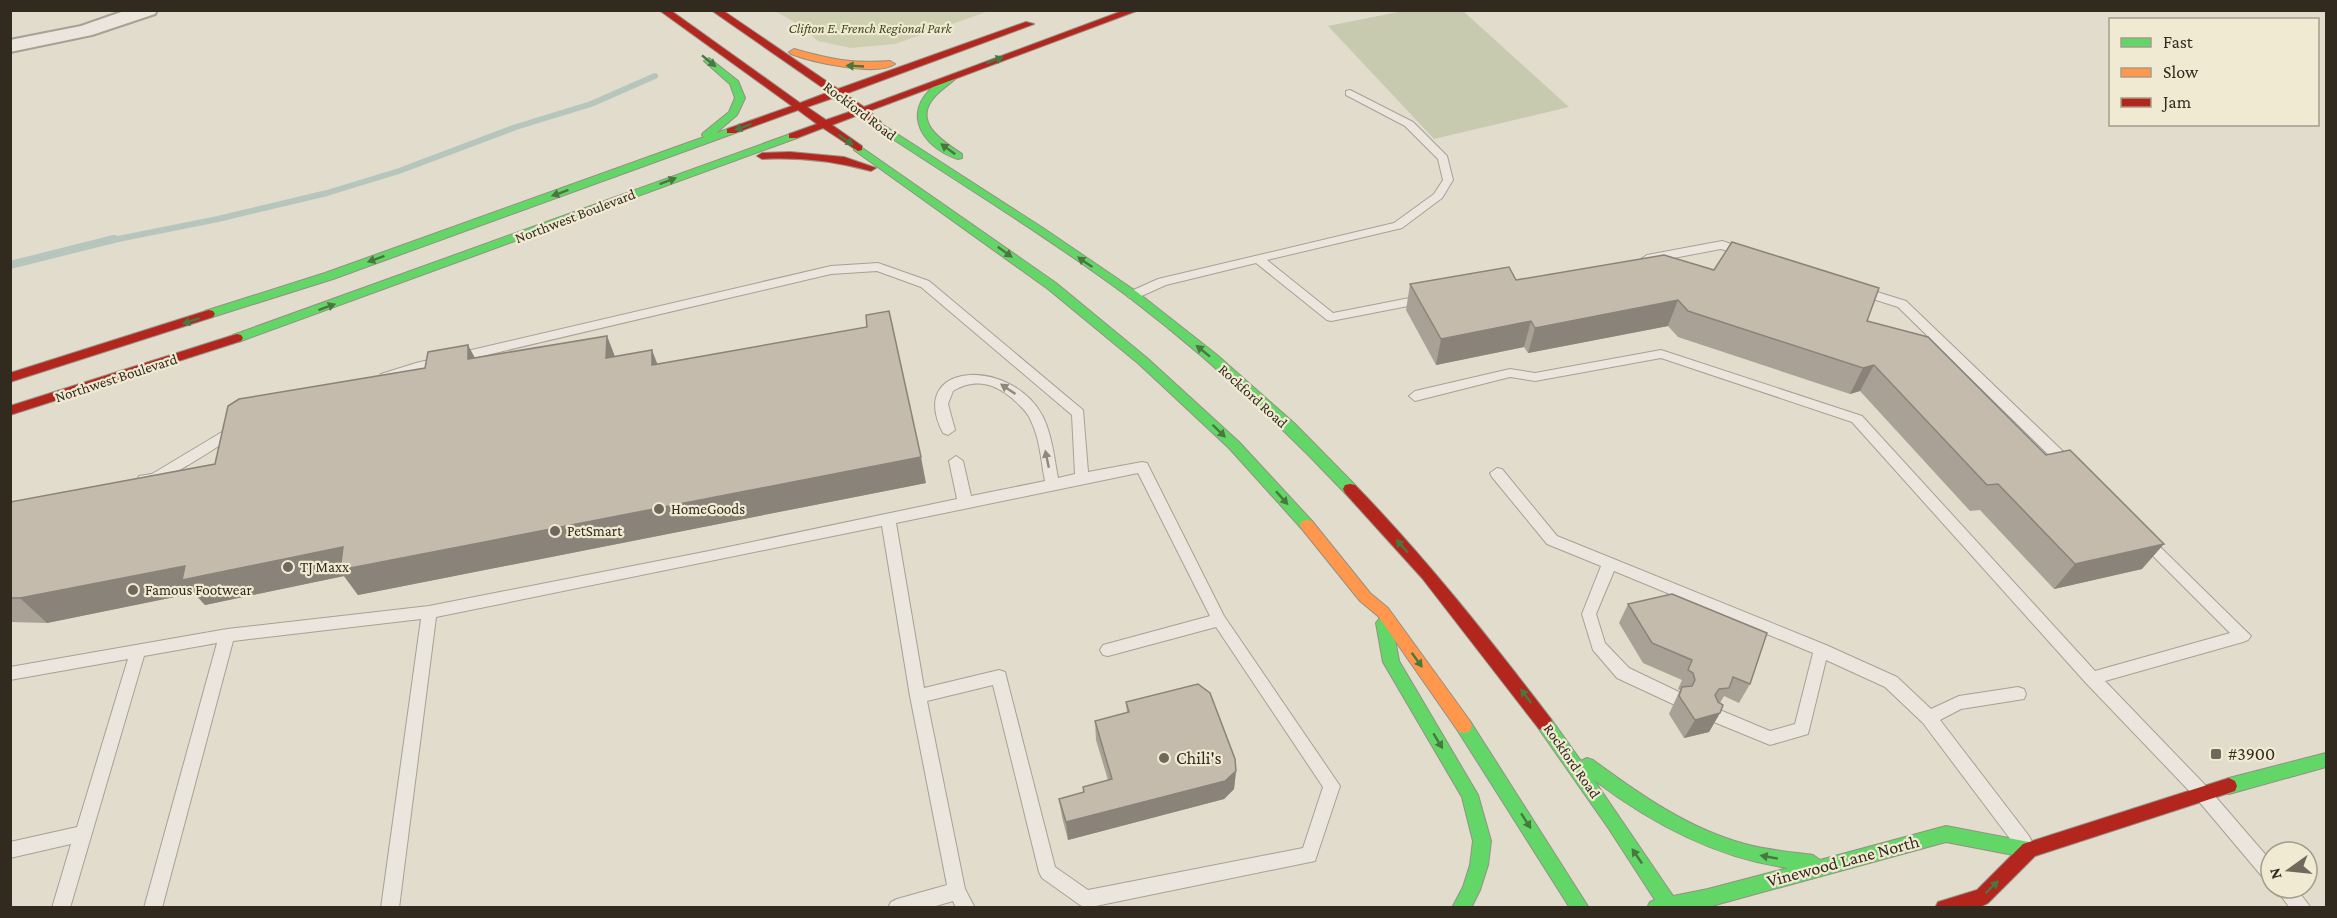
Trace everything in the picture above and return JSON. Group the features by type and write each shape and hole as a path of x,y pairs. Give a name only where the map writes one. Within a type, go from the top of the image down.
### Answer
{"main road":[{"name":"Rockford Road","path":"663,10 1052,286 1143,361 1234,446 1310,528 1365,597 1383,612 1455,713 1580,908"},
{"name":"Rockford Road","path":"715,10 862,110 879,126 1133,295 1248,390 1311,449 1375,516 1482,638 1565,747 1665,907"},
{"name":"Northwest Boulevard","path":"10,411 272,327 1135,10"},
{"path":"675,36 676,20"},
{"name":"Northwest Boulevard","path":"10,378 329,276 1040,20"},
{"path":"765,43 823,63 842,65 884,65 934,58"},
{"path":"690,146 729,119 739,104 740,94 736,83 698,52"},
{"path":"959,73 935,89 927,99 921,117 927,134 968,163"},
{"path":"693,171 760,156 800,153 840,158 861,164 909,185"},
{"path":"1028,206 1035,229"},
{"path":"1383,612 1391,662 1470,795 1482,841 1479,865 1471,890 1461,908"},
{"path":"1565,747 1647,808 1701,836 1757,855 1827,865"},
{"name":"Vinewood Lane North","path":"1944,908 1982,897 2029,850 2202,793 2326,760"},
{"name":"Vinewood Lane North","path":"1665,907 1708,898 1946,834 2029,850"}],"street":[{"path":"10,46 85,31 148,10"}],"lane":[{"path":"1133,295 1162,282 1398,226 1438,196 1448,180 1443,158 1409,124 1350,93"},
{"path":"1630,262 1722,245 1756,256"},
{"path":"1258,259 1330,317 1434,298"},
{"path":"372,381 416,367 831,270 879,267 925,284 1078,413 1082,477"},
{"path":"1845,286 1902,304 2075,472"},
{"path":"1415,396 1509,372 1535,377 1661,354 1857,419 2092,678 2202,793 2259,860"},
{"path":"948,430 942,404 946,388 960,380 976,378 1008,387 1037,417 1052,483"},
{"path":"133,483 155,478 252,420"},
{"path":"956,461 964,503"},
{"path":"10,674 227,635 429,612 613,577 1052,483 1142,467 1219,620 1332,786 1309,855 1086,899 1048,872 999,677 918,696"},
{"path":"1497,473 1552,540 1821,650 1891,682 1929,718 2029,850"},
{"path":"888,519 918,696 957,891 966,908"},
{"path":"2092,678 2243,636 2134,529"},
{"path":"1609,565 1589,614 1598,646 1623,673 1675,698"},
{"path":"390,908 429,612"},
{"path":"1108,650 1219,620"},
{"path":"153,908 227,635"},
{"path":"1715,715 1770,738 1802,729 1821,650"},
{"path":"60,908 138,651"},
{"path":"1929,718 1959,703 2018,694"},
{"path":"10,850 83,834"},
{"path":"897,908 957,891"}],"green space":[{"name":"Clifton E. French Regional Park","path":"775,11 989,11 895,44 851,48 818,41 796,23"},
{"path":"1403,11 1463,11 1569,107 1434,139 1328,26"}],"building":[{"path":"1732,242 1879,288 1867,321 1928,337 2046,455 2070,450 2164,544 2075,564 1998,484 1987,485 1874,365 1863,368 1688,311 1678,300 1535,328 1531,321 1441,339 1410,284 1509,267 1516,280 1664,255 1714,270"},
{"path":"889,311 921,457 340,570 343,547 182,580 185,566 10,598 10,502 215,464 228,406 239,399 425,368 428,352 468,345 468,359 607,336 606,358 652,350 652,365 867,327 866,315"},
{"path":"1672,594 1767,633 1750,684 1733,677 1729,688 1719,689 1715,695 1718,702 1723,705 1720,713 1695,720 1679,696 1682,687 1692,686 1695,680 1693,673 1688,670 1692,660 1652,643 1628,604"},
{"name":"Chili's","path":"1198,684 1210,693 1235,759 1236,771 1225,781 1066,822 1059,799 1084,792 1083,787 1112,779 1095,721 1129,712 1126,702"}],"waterway":[{"path":"108,241 218,219 327,193 399,171 516,127 591,104 655,76"},
{"path":"10,265 114,239"}],"traffic: fast":[{"path":"707,135 733,113 740,98 735,83 709,61"},
{"path":"951,78 926,100 921,110 921,119 925,129 933,138 958,156"},
{"path":"877,124 1039,230 1133,295 1213,358 1289,426 1350,489"},
{"path":"209,314 329,276 731,131"},
{"path":"237,338 793,136"},
{"path":"858,148 1052,286 1143,361 1234,445 1307,525"},
{"path":"1384,623 1391,662 1470,795 1482,841 1479,865 1471,890 1461,908"},
{"path":"1545,724 1615,823 1670,908"},
{"path":"1464,726 1580,908"},
{"path":"2229,786 2326,760"},
{"path":"1587,765 1642,804 1681,827 1744,852 1813,863"},
{"path":"1656,908 1708,898 1946,834 2029,850"}],"traffic: slow":[{"path":"794,52 817,60 841,64 890,64"},
{"path":"1307,525 1365,597 1383,612 1464,726"}],"traffic: jam":[{"path":"663,10 858,148"},
{"path":"715,10 862,110 877,124"},
{"path":"793,136 1135,10"},
{"path":"731,131 1029,24"},
{"path":"762,156 817,156 844,160 871,168"},
{"path":"10,378 209,314"},
{"path":"10,411 237,338"},
{"path":"1350,489 1377,516 1427,574 1545,724"},
{"path":"1944,908 1982,897 2029,850 2229,786"}],"place":[{"name":"HomeGoods","path":"659,509"},
{"name":"PetSmart","path":"555,531"},
{"name":"TJ Maxx","path":"288,567"},
{"name":"Famous Footwear","path":"133,590"},
{"name":"#3900","path":"2216,754"},
{"name":"Chili's","path":"1164,758"}]}
